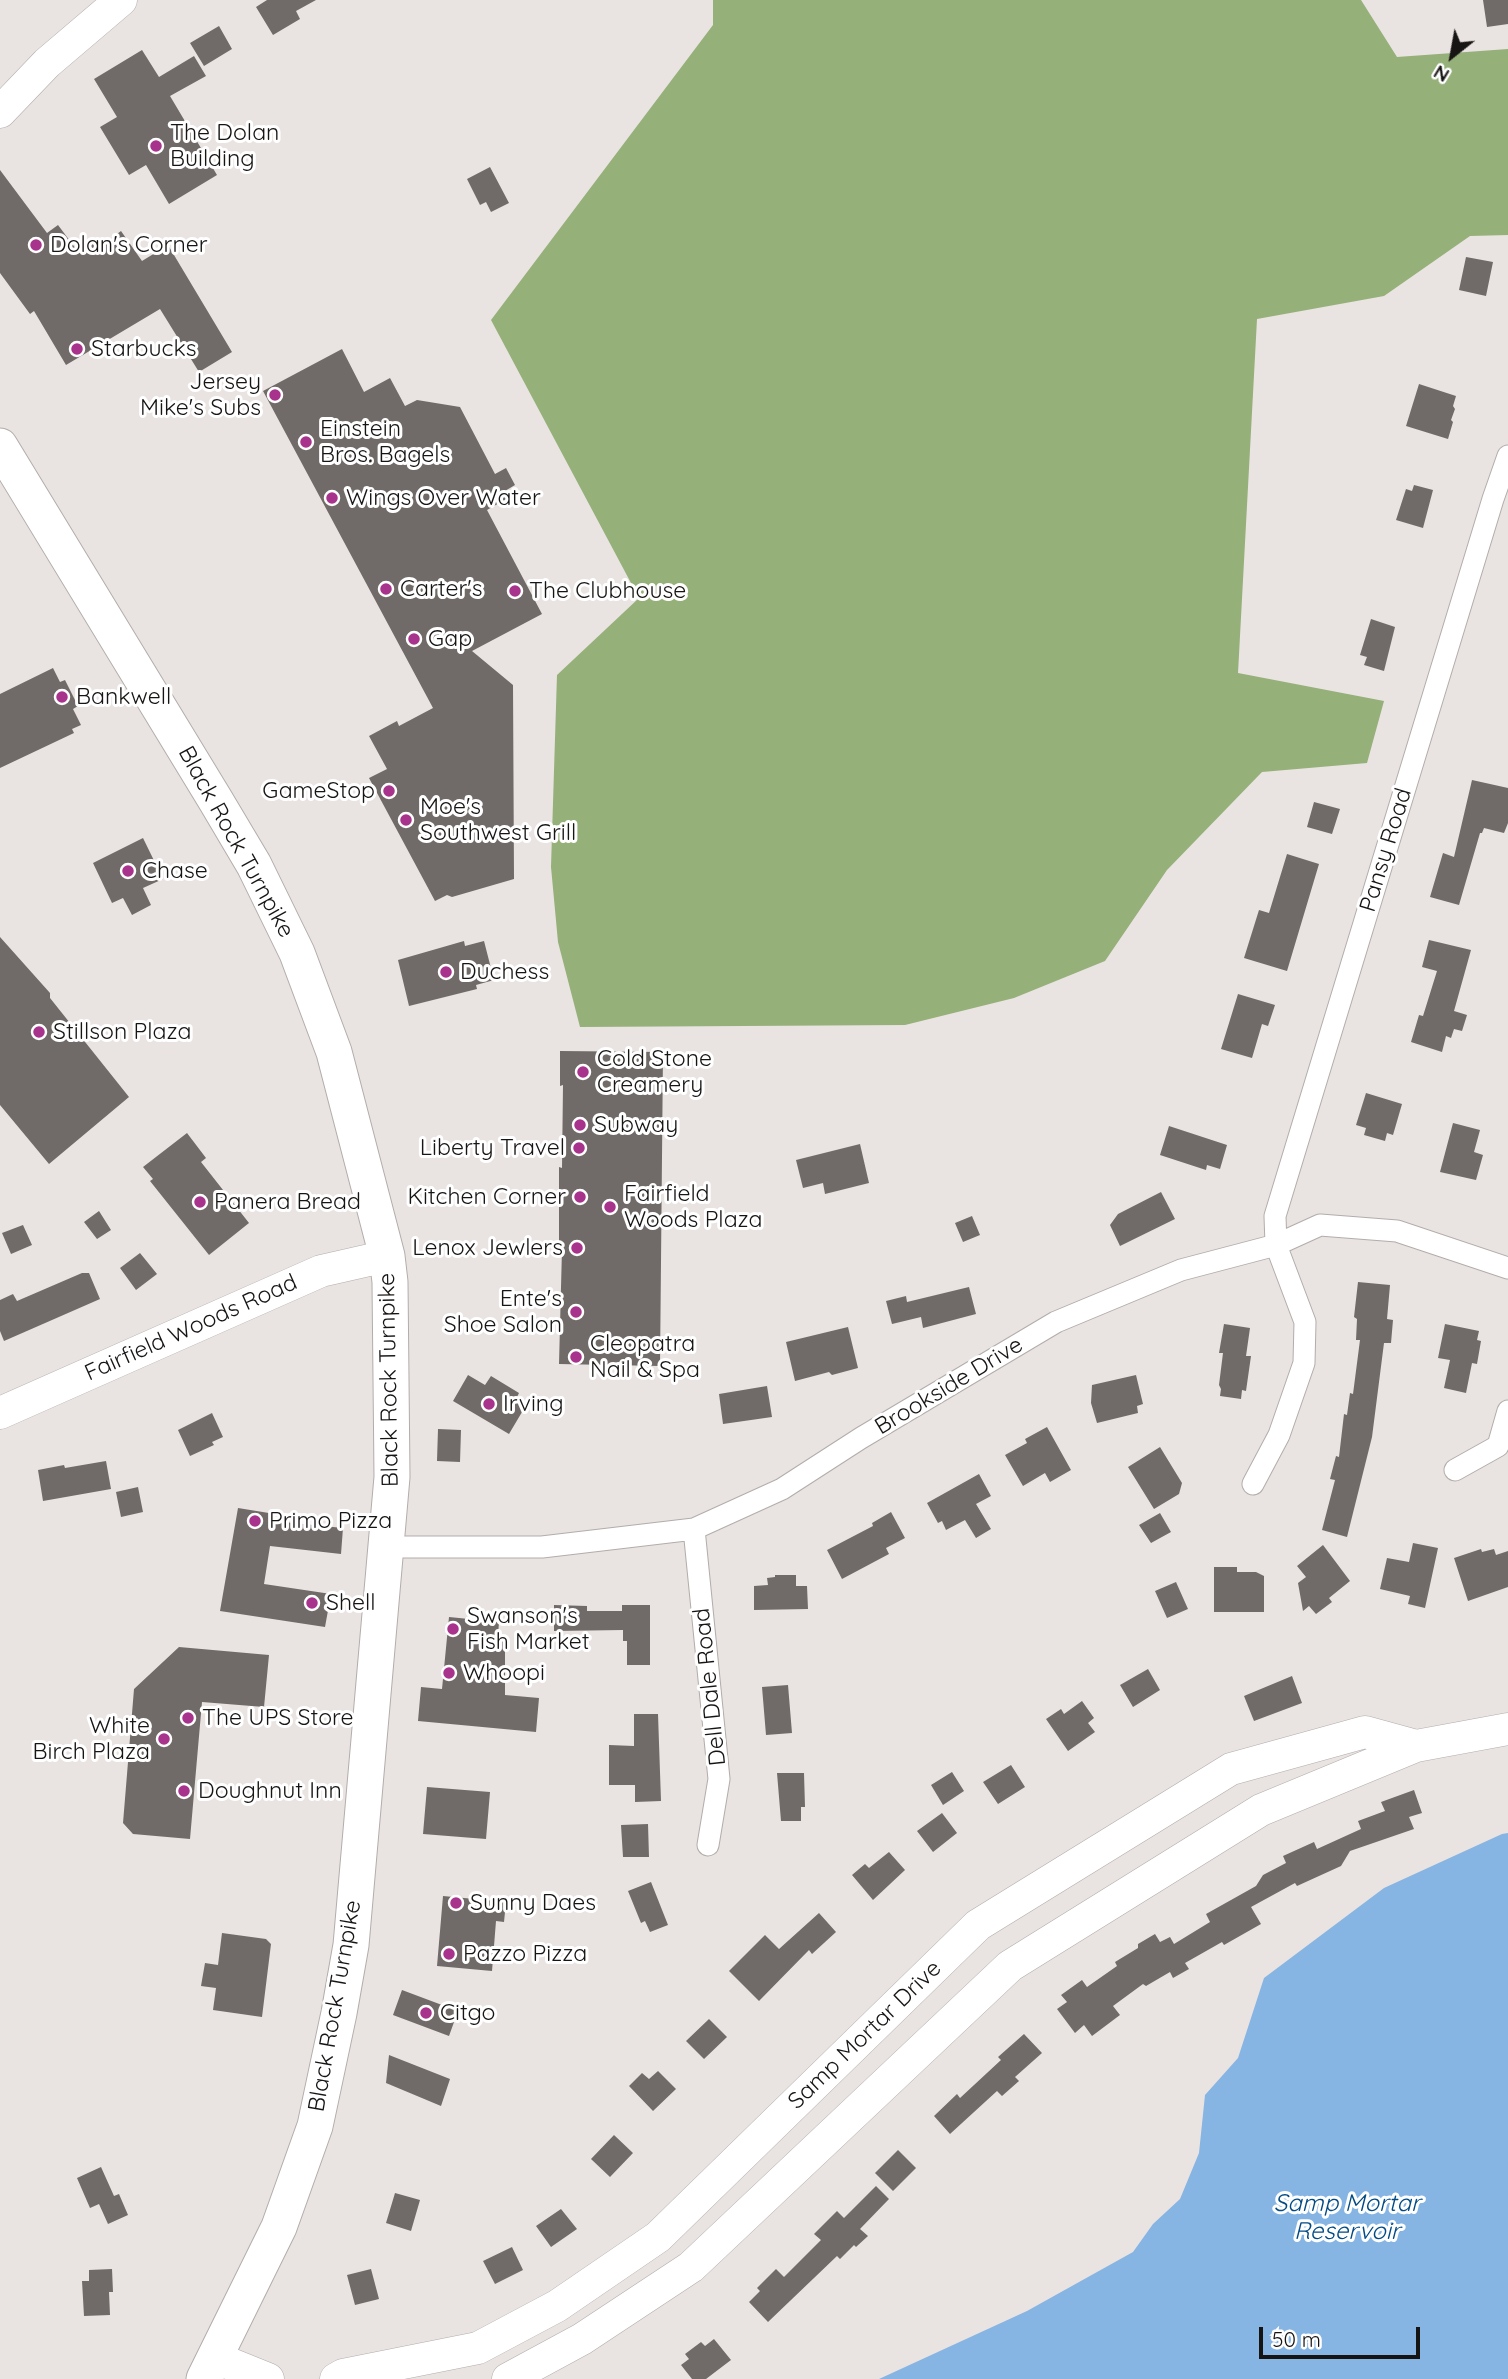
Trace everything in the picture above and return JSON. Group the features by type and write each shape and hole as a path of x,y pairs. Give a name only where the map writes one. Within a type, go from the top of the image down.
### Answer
{"main road":[{"path":"0,112 47,63 121,0"},
{"name":"Black Rock Turnpike","path":"0,446 223,812 254,865 297,953 334,1052 387,1256 390,1282 392,1477 351,1945 315,2126 279,2227 210,2368"},
{"name":"Fairfield Woods Road","path":"0,1413 321,1271 387,1256"},
{"name":"Samp Mortar Drive","path":"508,2379 582,2340 691,2267 1010,1966 1261,1810 1416,1746 1508,1729"},
{"name":"Samp Mortar Drive","path":"336,2379 343,2375 478,2348 557,2306 658,2237 978,1925 1231,1769 1365,1732 1416,1746"},
{"path":"210,2368 268,2379"}],"street":[{"name":"Pansy Road","path":"1276,1245 1275,1216 1508,456"},
{"name":"Brookside Drive","path":"387,1547 542,1547 694,1529 782,1489 861,1438 1056,1322 1181,1270 1276,1245 1320,1225 1397,1231 1508,1268"},
{"path":"1253,1484 1279,1435 1304,1363 1305,1322 1276,1245"},
{"path":"1455,1471 1499,1446 1508,1411"},
{"name":"Dell Dale Road","path":"694,1529 719,1779 708,1845"}],"green space":[{"path":"713,0 1361,0 1397,57 1508,49 1508,235 1470,236 1384,296 1257,319 1238,673 1384,701 1367,763 1262,772 1167,870 1105,961 1014,998 905,1025 580,1027 558,942 551,867 557,675 639,598 491,320 713,25"}],"water":[{"name":"Samp Mortar Reservoir","path":"1508,1833 1508,2379 879,2379 1027,2311 1133,2252 1153,2224 1180,2199 1199,2153 1205,2095 1238,2058 1264,1978 1384,1888"}],"building":[{"path":"267,0 316,0 296,11 300,19 273,35 256,7"},
{"path":"1483,0 1508,0 1508,24 1487,27"},
{"path":"219,26 232,49 204,66 190,43"},
{"name":"The Dolan Building","path":"142,50 159,77 194,56 206,76 170,96 217,175 169,204 146,165 129,175 100,127 117,117 94,79"},
{"path":"490,167 509,203 491,212 486,202 480,205 467,179"},
{"path":"0,170 47,233 58,225 79,253 94,242 98,248 121,231 142,261 168,245 232,352 199,372 160,309 66,365 34,311 30,314 0,273"},
{"path":"1466,257 1493,262 1486,296 1459,290"},
{"path":"342,349 364,392 390,378 405,406 417,400 460,407 495,474 506,468 515,485 505,491 508,498 487,510 542,614 472,651 513,685 514,879 452,897 447,895 435,901 369,778 387,769 369,736 397,721 399,726 433,708 263,391"},
{"path":"1419,384 1456,396 1448,439 1406,426"},
{"path":"1414,485 1433,490 1423,528 1396,520 1406,489 1412,491"},
{"path":"1371,619 1395,627 1384,671 1364,665 1367,657 1360,655"},
{"path":"53,668 60,682 65,680 78,706 73,709 81,725 72,729 74,733 0,768 0,694"},
{"path":"1472,780 1508,788 1508,823 1504,833 1484,828 1480,833 1459,905 1430,897 1443,853 1454,857"},
{"path":"1314,802 1340,809 1332,834 1307,827"},
{"name":"Chase","path":"143,838 163,879 143,888 151,905 132,915 123,898 112,903 93,863"},
{"path":"1287,854 1319,864 1287,971 1244,958 1259,910 1269,913"},
{"name":"Stillson Plaza","path":"0,937 50,993 50,998 129,1097 49,1164 0,1105"},
{"path":"1429,940 1471,950 1454,1011 1467,1015 1462,1031 1454,1029 1451,1038 1446,1036 1442,1052 1411,1042 1419,1015 1423,1016 1437,971 1422,967"},
{"name":"Duchess","path":"464,941 465,946 484,941 494,980 476,985 477,989 409,1006 398,960"},
{"path":"1238,994 1275,1005 1268,1026 1262,1024 1252,1058 1221,1049"},
{"name":"Fairfield Woods Plaza","path":"560,1051 663,1052 660,1366 559,1364 562,1249 559,1245 559,1167 562,1168 563,1085 560,1086"},
{"path":"1366,1093 1402,1104 1393,1135 1387,1133 1385,1141 1364,1135 1366,1128 1356,1125"},
{"path":"1453,1123 1480,1130 1474,1152 1483,1155 1476,1180 1440,1172"},
{"path":"1169,1126 1227,1145 1220,1169 1207,1165 1206,1170 1160,1155"},
{"name":"Panera Bread","path":"187,1133 206,1158 201,1162 249,1223 209,1255 150,1181 153,1179 143,1167"},
{"path":"860,1144 869,1183 825,1194 823,1183 803,1188 796,1160"},
{"path":"1161,1192 1175,1219 1120,1246 1110,1225 1118,1214"},
{"path":"99,1211 111,1230 97,1239 84,1222"},
{"path":"972,1216 980,1235 963,1242 955,1223"},
{"path":"23,1225 32,1245 11,1254 2,1233"},
{"path":"140,1253 157,1274 136,1290 120,1268"},
{"path":"82,1273 89,1273 100,1299 4,1341 0,1331 0,1300 13,1294 17,1301"},
{"path":"1358,1282 1390,1285 1387,1319 1393,1320 1391,1343 1384,1343 1372,1437 1347,1537 1322,1530 1335,1480 1330,1479 1336,1456 1339,1457 1344,1414 1347,1415 1350,1393 1353,1394 1360,1340 1356,1340 1357,1319 1354,1317"},
{"path":"969,1287 976,1314 923,1328 921,1317 892,1324 886,1301 906,1296 907,1302"},
{"path":"1224,1324 1250,1328 1246,1356 1251,1356 1246,1391 1242,1390 1241,1399 1220,1396 1223,1353 1219,1353"},
{"path":"1445,1324 1479,1331 1477,1340 1481,1341 1477,1364 1472,1363 1466,1393 1444,1388 1450,1360 1438,1358"},
{"path":"848,1327 858,1368 795,1381 786,1342"},
{"name":"Irving","path":"468,1375 485,1385 491,1376 519,1393 515,1401 525,1407 509,1434 453,1401"},
{"path":"1136,1375 1143,1404 1137,1406 1138,1413 1097,1423 1091,1403 1092,1385"},
{"path":"767,1386 772,1417 723,1424 719,1394"},
{"path":"212,1413 223,1437 212,1442 214,1445 190,1456 178,1430"},
{"path":"1047,1427 1071,1470 1050,1482 1045,1473 1023,1486 1005,1455 1027,1443 1025,1439"},
{"name":"Irving","path":"438,1429 461,1430 460,1462 437,1461"},
{"path":"1160,1447 1182,1483 1179,1494 1154,1509 1128,1467"},
{"path":"106,1461 111,1489 43,1501 38,1470"},
{"path":"979,1474 991,1496 976,1504 991,1529 976,1538 965,1520 946,1530 942,1521 938,1523 927,1503"},
{"path":"138,1487 143,1512 121,1517 116,1492"},
{"path":"238,1508 275,1514 274,1521 343,1528 341,1554 270,1546 264,1584 331,1594 325,1627 220,1611"},
{"path":"891,1512 905,1538 886,1548 889,1554 842,1579 827,1550 873,1526 872,1523"},
{"path":"1160,1513 1171,1532 1151,1543 1139,1525"},
{"path":"1413,1543 1438,1548 1425,1608 1408,1604 1410,1596 1380,1589 1387,1558 1409,1562"},
{"path":"1323,1545 1350,1581 1329,1598 1332,1602 1316,1614 1309,1606 1303,1611 1298,1583 1306,1577 1297,1566"},
{"path":"1481,1549 1482,1552 1494,1549 1496,1555 1508,1551 1508,1587 1468,1601 1454,1558"},
{"path":"1214,1567 1237,1567 1237,1572 1256,1572 1264,1576 1264,1612 1214,1612"},
{"path":"775,1575 796,1575 796,1586 807,1586 808,1609 754,1610 754,1586 768,1585 767,1578"},
{"path":"1176,1582 1188,1609 1167,1618 1155,1591"},
{"path":"554,1605 587,1606 587,1611 622,1611 622,1605 650,1605 650,1665 627,1665 627,1641 623,1641 623,1630 554,1631"},
{"path":"449,1617 499,1622 498,1635 505,1636 505,1695 539,1698 536,1732 418,1721 421,1687 442,1689"},
{"name":"White Birch Plaza","path":"179,1647 269,1655 264,1707 202,1702 190,1839 133,1834 123,1823 134,1689"},
{"path":"1148,1669 1160,1690 1133,1707 1120,1685"},
{"path":"1292,1676 1302,1703 1254,1721 1244,1696"},
{"path":"788,1685 792,1733 766,1735 762,1687"},
{"path":"1082,1701 1094,1718 1088,1723 1095,1732 1068,1751 1046,1719 1061,1709 1064,1714"},
{"path":"634,1714 658,1714 661,1801 635,1802 635,1785 609,1785 609,1745 634,1746"},
{"path":"1011,1765 1025,1787 998,1804 983,1782"},
{"path":"952,1772 964,1791 943,1805 931,1785"},
{"path":"777,1773 804,1773 805,1807 801,1807 801,1821 781,1821"},
{"path":"427,1787 490,1792 486,1839 423,1834"},
{"path":"1414,1790 1422,1813 1409,1817 1414,1829 1350,1851 1341,1866 1297,1886 1295,1883 1251,1907 1261,1924 1185,1963 1189,1969 1173,1978 1170,1972 1146,1986 1143,1984 1113,2006 1120,2015 1092,2036 1084,2025 1075,2033 1057,2009 1067,2002 1061,1995 1082,1980 1087,1987 1117,1966 1115,1962 1138,1948 1138,1944 1155,1934 1160,1942 1170,1937 1174,1944 1210,1922 1206,1914 1256,1886 1263,1875 1286,1863 1283,1856 1314,1842 1317,1849 1361,1829 1358,1821 1385,1811 1381,1802"},
{"path":"942,1813 957,1833 933,1852 917,1831"},
{"path":"648,1824 649,1857 623,1857 621,1825"},
{"path":"889,1852 905,1870 873,1900 852,1875 865,1864 869,1868"},
{"path":"651,1882 668,1925 650,1932 645,1921 641,1923 628,1891"},
{"path":"443,1896 506,1902 504,1922 496,1921 492,1971 437,1966"},
{"path":"819,1913 836,1932 812,1954 809,1950 759,2001 729,1971 765,1935 779,1949"},
{"path":"222,1933 266,1939 271,1944 262,2017 213,2010 216,1988 201,1986 205,1963 218,1965"},
{"name":"Citgo","path":"402,1990 458,2011 449,2036 393,2015"},
{"path":"709,2019 727,2037 704,2059 686,2041"},
{"path":"1024,2034 1042,2053 1015,2077 1019,2081 1002,2096 997,2091 950,2134 934,2116 957,2094 960,2098 1001,2060 998,2057"},
{"name":"Citgo","path":"389,2055 450,2079 441,2106 386,2083"},
{"path":"658,2071 676,2089 653,2111 629,2086 642,2073 649,2079"},
{"path":"614,2135 633,2153 610,2177 591,2159"},
{"path":"898,2150 916,2168 893,2191 875,2173"},
{"path":"101,2167 114,2196 119,2194 128,2215 108,2224 99,2204 90,2208 77,2178"},
{"path":"876,2186 889,2199 860,2229 868,2236 840,2259 837,2256 768,2322 749,2302 760,2291 757,2288 776,2269 784,2277 821,2240 814,2234 837,2211 844,2218"},
{"path":"395,2193 420,2200 411,2231 386,2223"},
{"path":"561,2209 577,2229 551,2247 536,2226"},
{"path":"512,2247 523,2270 495,2284 483,2261"},
{"path":"112,2269 110,2315 84,2316 82,2281 89,2281 89,2270"},
{"path":"371,2269 379,2299 355,2305 347,2275"},
{"path":"714,2339 731,2360 706,2379 692,2379 681,2365 689,2359 685,2354 701,2342 705,2346"}],"place":[{"name":"The Dolan Building","path":"156,146"},
{"name":"Dolan's Corner","path":"36,245"},
{"name":"Starbucks","path":"77,349"},
{"name":"Jersey Mike's Subs","path":"275,395"},
{"name":"Einstein Bros. Bagels","path":"306,442"},
{"name":"Wings Over Water","path":"332,498"},
{"name":"Carter's","path":"386,589"},
{"name":"The Clubhouse","path":"515,591"},
{"name":"Gap","path":"414,639"},
{"name":"Bankwell","path":"62,697"},
{"name":"GameStop","path":"389,791"},
{"name":"Moe's Southwest Grill","path":"406,820"},
{"name":"Chase","path":"128,871"},
{"name":"Duchess","path":"446,972"},
{"name":"Stillson Plaza","path":"39,1032"},
{"name":"Cold Stone Creamery","path":"583,1072"},
{"name":"Subway","path":"580,1125"},
{"name":"Liberty Travel","path":"579,1148"},
{"name":"Kitchen Corner","path":"580,1197"},
{"name":"Panera Bread","path":"200,1202"},
{"name":"Fairfield Woods Plaza","path":"610,1207"},
{"name":"Lenox Jewlers","path":"577,1248"},
{"name":"Ente's Shoe Salon","path":"576,1312"},
{"name":"Cleopatra Nail & Spa","path":"576,1357"},
{"name":"Irving","path":"489,1404"},
{"name":"Primo Pizza","path":"255,1521"},
{"name":"Shell","path":"312,1603"},
{"name":"Swanson's Fish Market","path":"453,1629"},
{"name":"Whoopi","path":"449,1673"},
{"name":"The UPS Store","path":"188,1718"},
{"name":"White Birch Plaza","path":"164,1739"},
{"name":"Doughnut Inn","path":"184,1791"},
{"name":"Sunny Daes","path":"456,1903"},
{"name":"Pazzo Pizza","path":"449,1954"},
{"name":"Citgo","path":"426,2013"}]}
